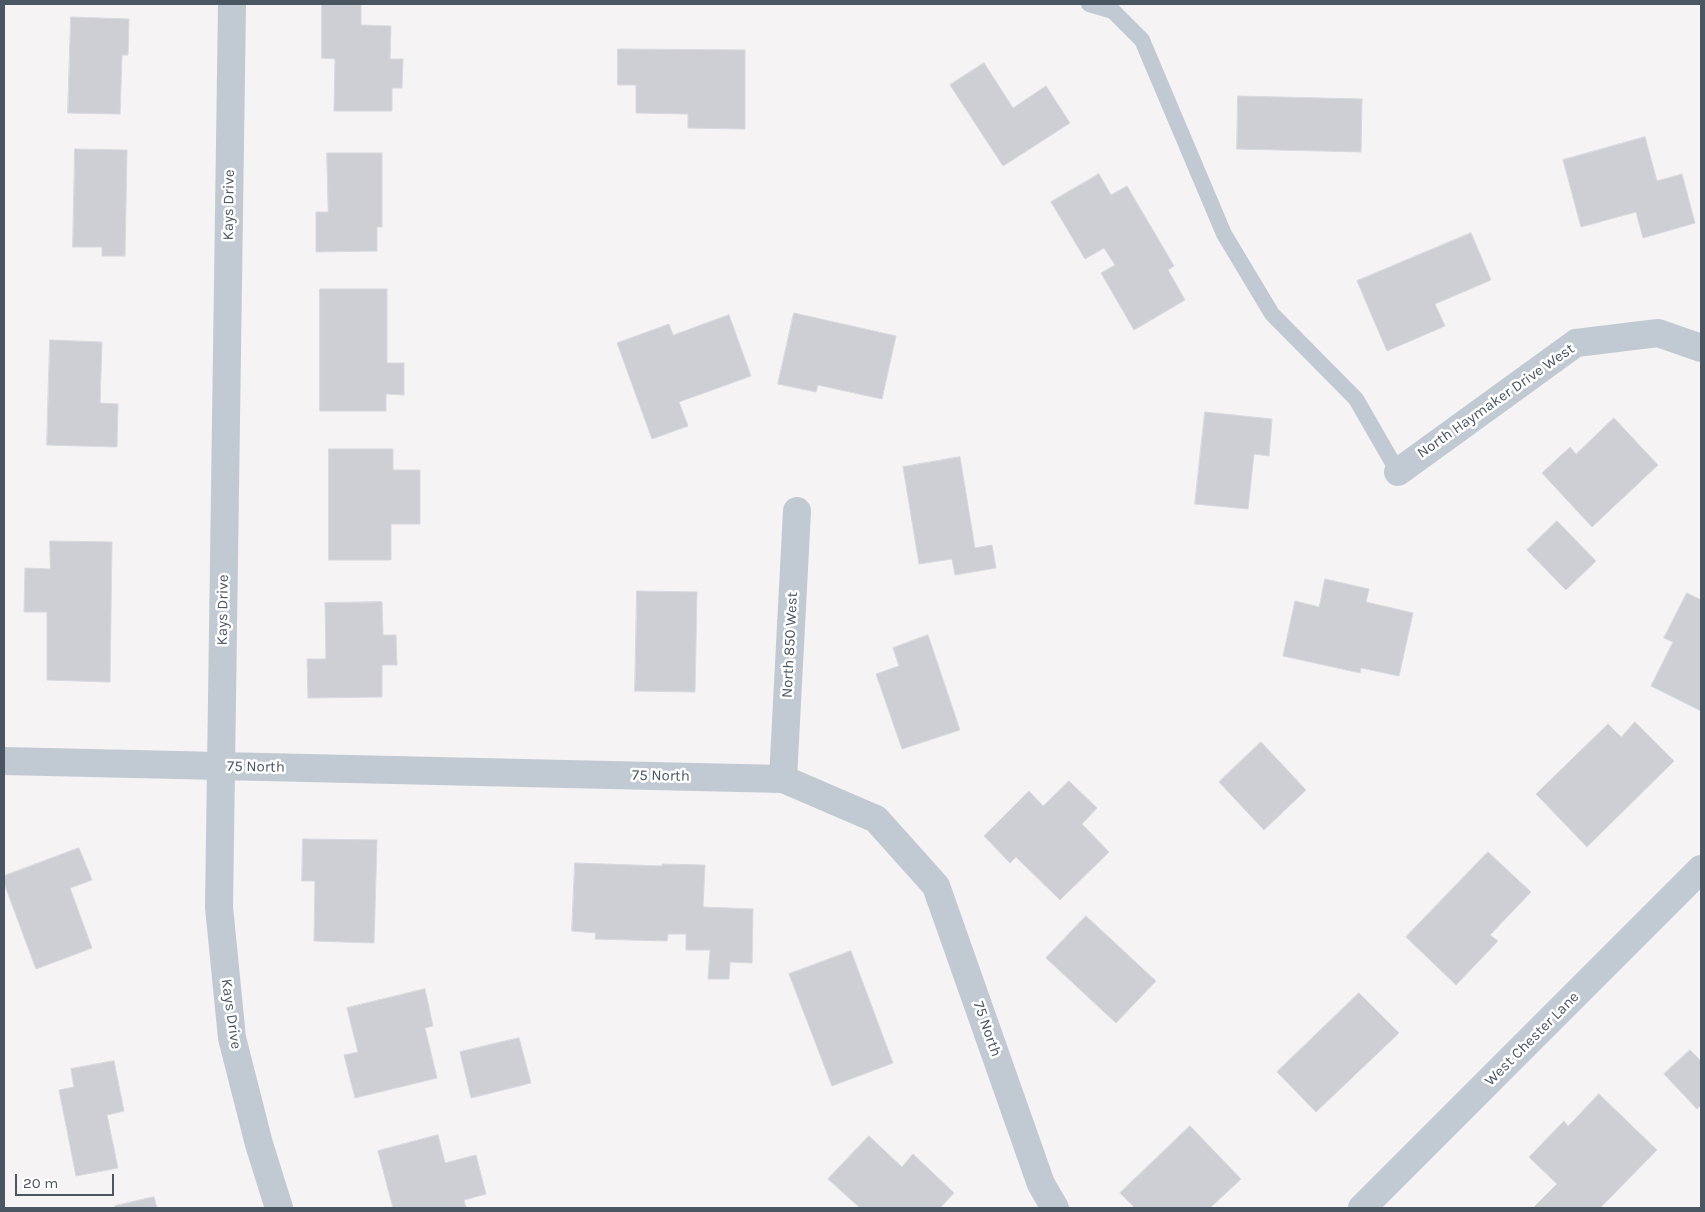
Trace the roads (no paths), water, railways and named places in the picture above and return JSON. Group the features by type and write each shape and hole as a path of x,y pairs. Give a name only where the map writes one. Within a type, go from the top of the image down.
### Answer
{"street":[{"name":"Kays Drive","path":"232,4 219,907 232,1038 259,1144 279,1208"},
{"name":"North Haymaker Drive West","path":"1398,472 1576,343 1658,333 1701,348"},
{"name":"North 850 West","path":"783,780 796,512"},
{"name":"75 North","path":"4,760 783,780 876,819 936,886 1041,1184 1055,1208"},
{"name":"West Chester Lane","path":"1362,1208 1701,869"}],"lane":[{"path":"1089,4 1113,10 1142,40 1224,234 1272,314 1356,399 1398,472"}]}
